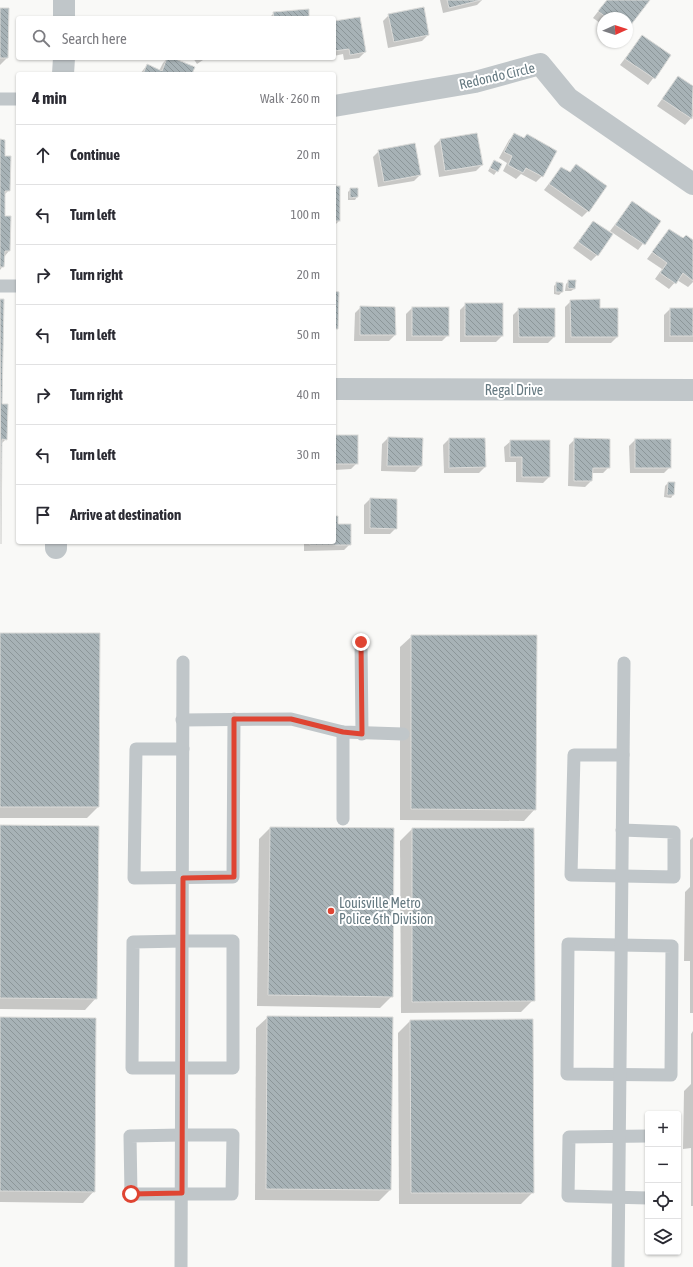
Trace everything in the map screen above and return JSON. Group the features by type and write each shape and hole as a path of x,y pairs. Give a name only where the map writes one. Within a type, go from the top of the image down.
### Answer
{"street":[{"path":"64,0 64,16"},
{"path":"63,72 64,60"},
{"name":"Redondo Circle","path":"336,106 475,82 540,64 568,98 693,184"},
{"name":"Regal Drive","path":"336,389 693,390"}],"lane":[{"path":"0,99 16,99"},
{"path":"0,286 16,286"},
{"path":"361,642 362,734"},
{"path":"181,1267 183,662"},
{"path":"618,1267 624,663"},
{"path":"182,749 136,749 134,878 234,877 234,719"},
{"path":"182,720 291,719 343,732 362,734 403,734"},
{"path":"343,732 343,819"},
{"path":"622,830 674,832 674,877 571,875 574,755 623,755"},
{"path":"183,941 233,941 233,1068 132,1068 133,942 183,941"},
{"path":"568,944 672,946 671,1076 620,1075 567,1074 568,944"},
{"path":"182,1135 233,1135 232,1194 131,1194 130,1136 182,1135"},
{"path":"645,1136 569,1137 568,1196 645,1198"}],"building":[{"path":"447,0 481,0 449,8"},
{"path":"607,0 650,0 633,22 633,12 598,11"},
{"path":"424,7 429,35 394,42 388,14"},
{"path":"0,8 9,8 8,58 0,58"},
{"path":"309,9 309,16 274,16 273,12"},
{"path":"360,17 366,52 350,55 349,49 336,51 336,21"},
{"path":"642,35 671,55 655,79 625,59"},
{"path":"166,60 178,60 195,67 193,72 144,72 147,64 162,71"},
{"path":"678,76 693,86 692,119 662,99"},
{"path":"477,133 483,165 445,171 440,139"},
{"path":"514,133 524,138 527,134 557,151 543,177 526,168 523,173 508,165 512,156 504,152"},
{"path":"0,139 5,140 5,156 11,156 10,191 5,191 5,216 11,216 10,251 5,251 4,267 0,267"},
{"path":"415,143 421,175 384,182 378,150"},
{"path":"494,160 502,164 498,172 490,168"},
{"path":"576,164 607,186 589,212 549,184 561,167 570,172"},
{"path":"336,186 340,186 340,221 336,221"},
{"path":"350,188 358,188 358,197 350,198"},
{"path":"632,201 661,221 645,245 615,225"},
{"path":"593,221 613,234 598,256 578,242"},
{"path":"669,229 683,238 686,235 693,240 693,281 683,273 676,284 660,273 667,263 652,252"},
{"path":"568,280 576,280 575,289 568,288"},
{"path":"556,282 563,283 563,292 556,292"},
{"path":"336,291 339,292 338,329 336,329"},
{"path":"0,299 4,299 2,404 8,404 7,440 2,439 1,544"},
{"path":"600,299 600,308 618,308 618,337 571,337 570,300"},
{"path":"465,303 503,303 503,336 465,336"},
{"path":"360,306 395,307 396,335 360,335"},
{"path":"412,307 449,307 449,336 412,336"},
{"path":"518,308 555,308 555,337 519,337"},
{"path":"670,308 693,308 693,336 670,336"},
{"path":"336,435 358,435 358,464 336,464"},
{"path":"388,437 423,438 422,466 387,466"},
{"path":"449,438 485,438 486,467 449,468"},
{"path":"574,438 610,439 610,468 593,468 592,481 574,481"},
{"path":"635,439 671,439 671,468 635,468"},
{"path":"510,440 550,440 550,477 522,477 522,457 510,457"},
{"path":"668,482 675,482 674,495 667,495"},
{"path":"370,498 397,499 397,529 370,528"},
{"path":"336,516 338,516 338,524 351,524 351,545 310,545 336,544"},
{"path":"0,633 100,633 99,807 0,807"},
{"path":"411,635 537,635 536,810 411,809"},
{"path":"0,825 99,826 97,999 0,998"},
{"name":"Louisville Metro Police 6th Division","path":"270,827 394,828 393,997 268,995"},
{"path":"412,828 534,828 535,1001 412,1002"},
{"path":"267,1016 393,1017 391,1190 266,1189"},
{"path":"0,1017 96,1018 95,1192 0,1191"},
{"path":"533,1019 534,1193 411,1193 410,1020"}],"place":[{"name":"Louisville Metro Police 6th Division","path":"331,911"}],"route":[{"path":"131,1194 182,1193 183,878 234,877 234,719 291,719 343,732 362,734 361,642"}]}
